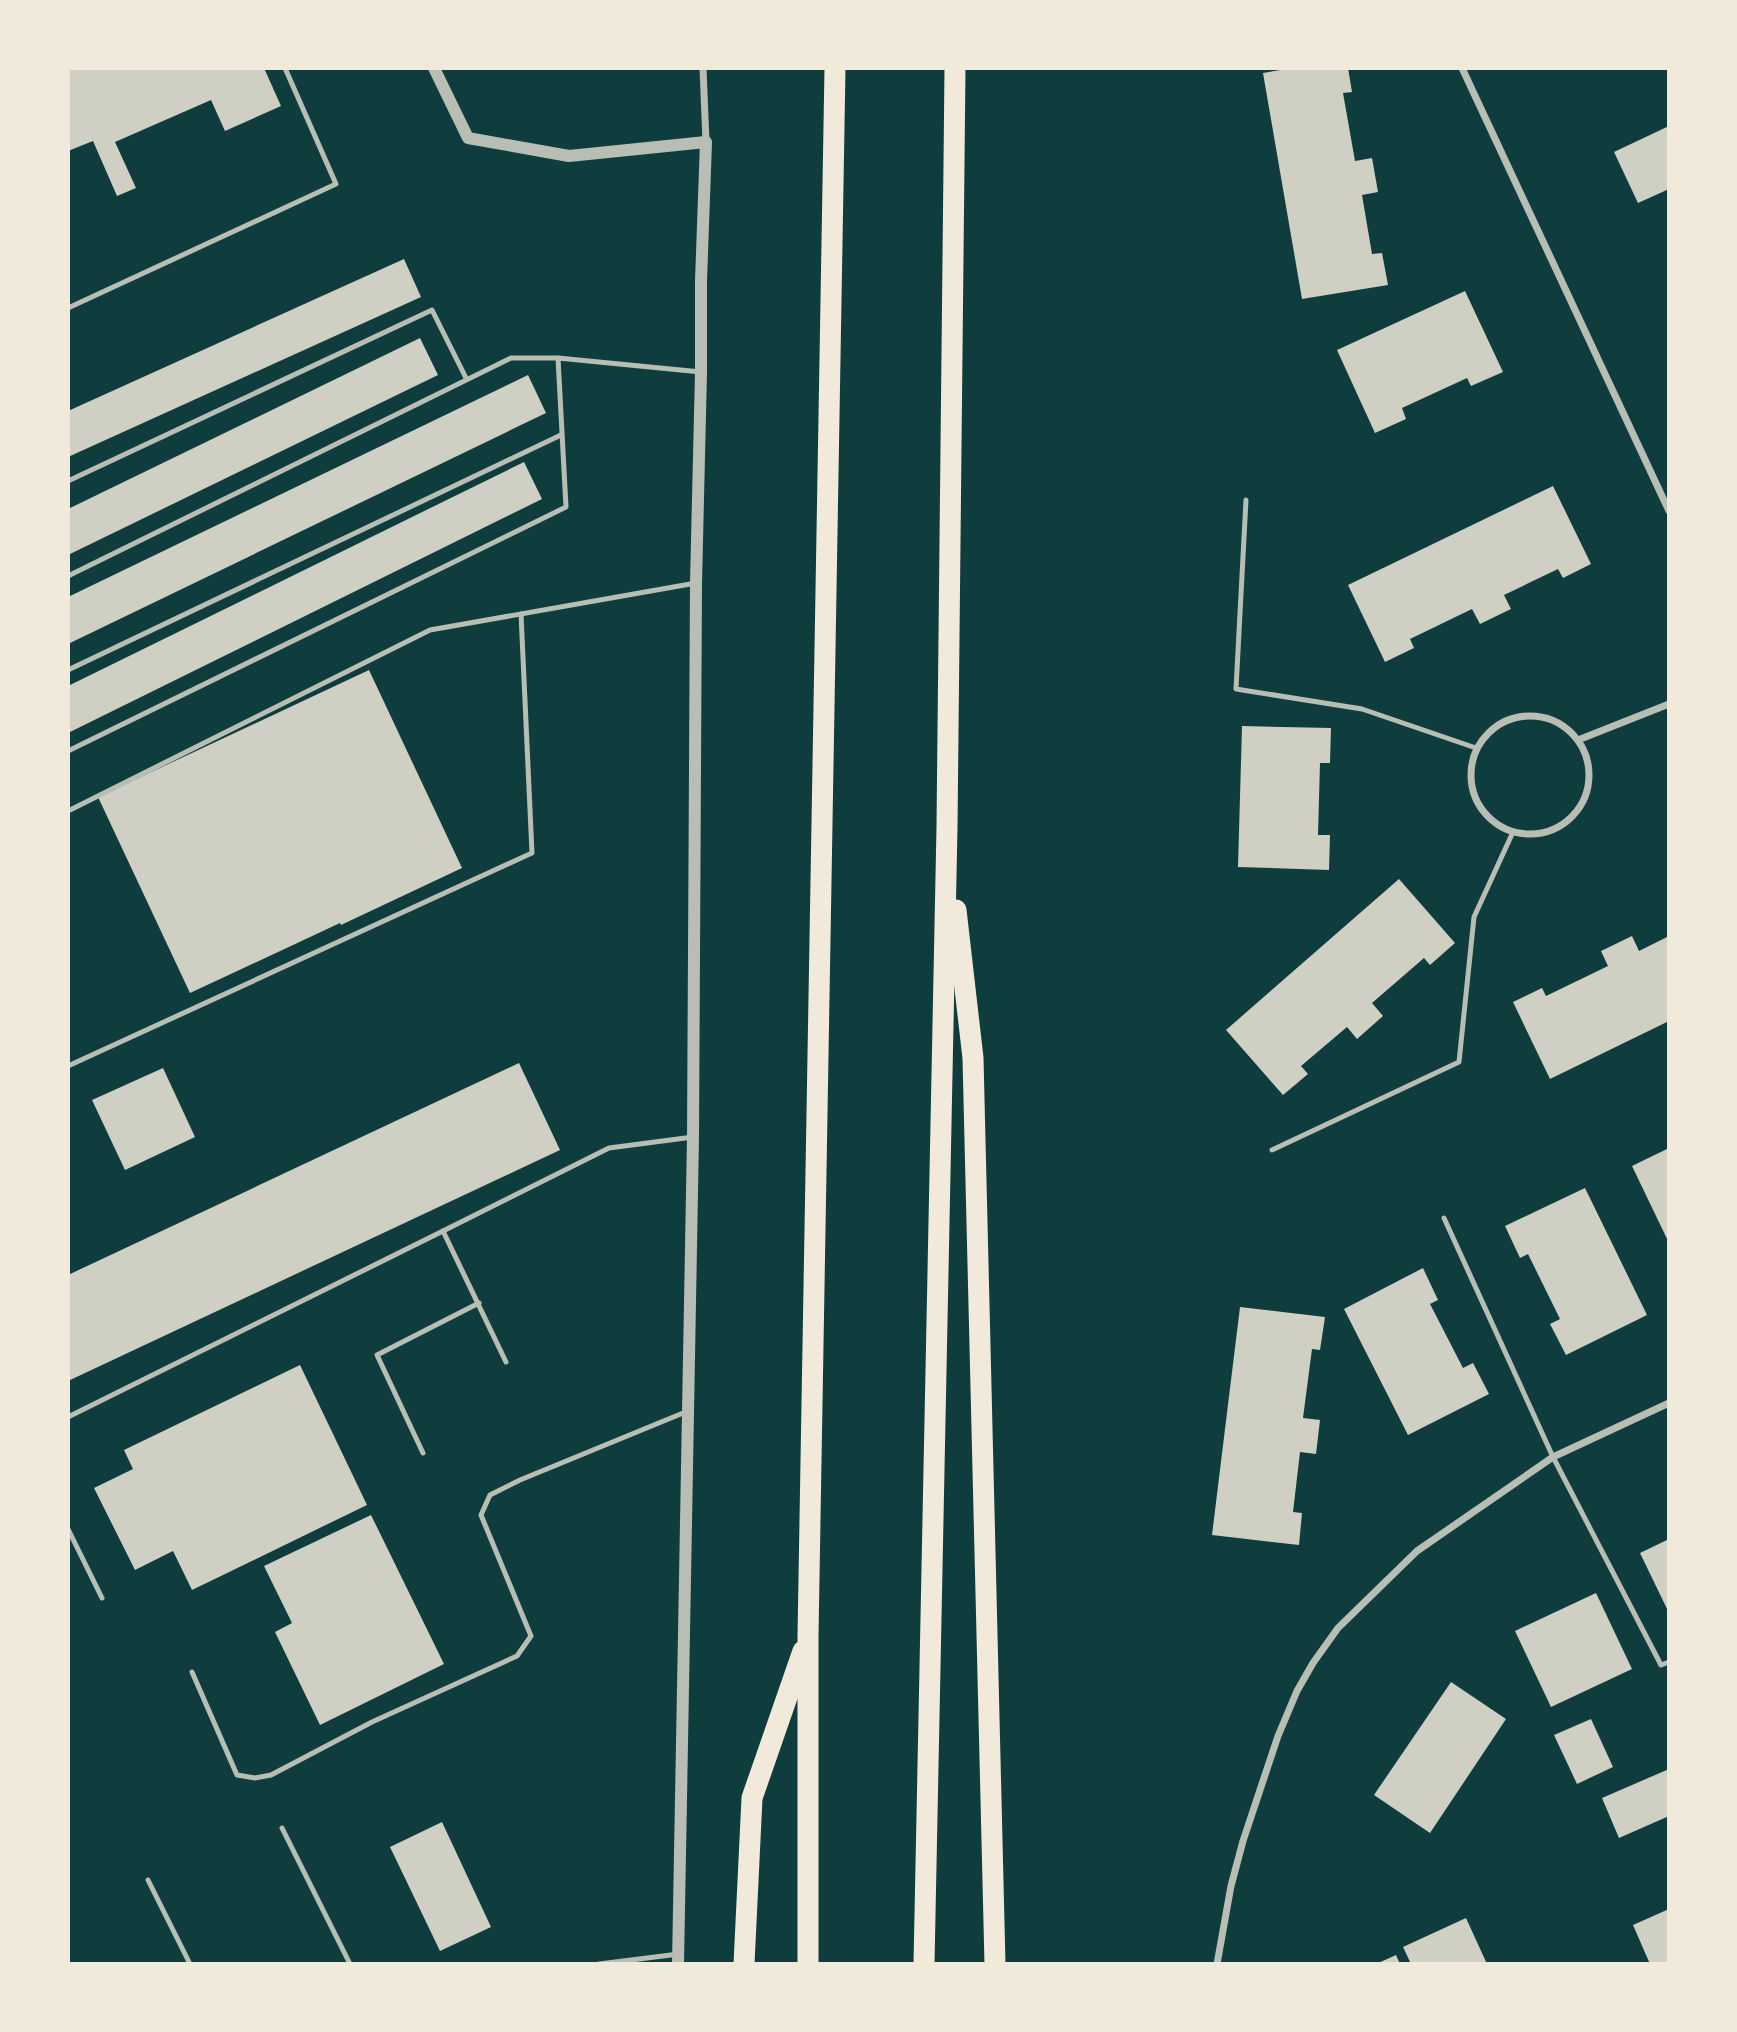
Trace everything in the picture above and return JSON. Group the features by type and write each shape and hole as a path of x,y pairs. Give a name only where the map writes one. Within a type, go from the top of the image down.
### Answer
{"highway":[{"path":"808,1964 808,1636 835,68"},
{"path":"924,1964 947,827 955,68"},
{"path":"947,827 973,1058 995,1964"},
{"path":"744,1964 752,1798 808,1636"}],"street":[{"path":"434,68 468,138 569,156 706,142"},
{"path":"678,1959 693,1138 696,583 706,142 703,68"},
{"path":"1462,68 1669,511"},
{"path":"1578,740 1669,704"},
{"path":"1533,716 1551,719 1566,727 1578,740 1586,755 1589,787 1583,803 1567,821 1546,832 1529,835 1498,825 1485,814 1476,799 1471,782 1471,765 1476,748 1486,734 1516,717 1533,716"},
{"path":"1217,1964 1217,1952 1237,1863 1278,1736 1297,1691 1338,1628 1354,1609 1417,1551 1553,1457 1669,1403"}],"lane":[{"path":"68,308 336,184 285,68"},
{"path":"68,481 432,310 466,378"},
{"path":"68,576 511,358 558,358 701,372"},
{"path":"68,751 566,506 558,358"},
{"path":"68,670 561,435"},
{"path":"1246,499 1236,689 1362,709 1476,748"},
{"path":"68,810 430,630 696,583"},
{"path":"68,1066 532,853 520,614"},
{"path":"1272,1150 1459,1062 1474,917 1513,832"},
{"path":"68,1417 609,1148 693,1138"},
{"path":"1444,1218 1553,1457 1661,1665 1669,1661"},
{"path":"443,1231 506,1362"},
{"path":"423,1452 377,1355 479,1303"},
{"path":"192,1672 237,1775 255,1778 271,1775 372,1722 517,1656 531,1636 481,1515 491,1495 520,1480 688,1411"},
{"path":"68,1529 102,1598"},
{"path":"282,1828 350,1964"},
{"path":"148,1880 190,1964"},
{"path":"599,1964 678,1959"}],"building":[{"path":"68,68 264,68 281,106 225,131 211,100 115,142 136,188 117,196 93,141 68,151"},
{"path":"1292,68 1348,68 1352,92 1343,93 1355,161 1372,158 1378,192 1362,195 1372,254 1382,253 1388,285 1302,299 1263,73"},
{"path":"1669,126 1669,189 1638,203 1614,152"},
{"path":"404,259 421,297 68,457 68,411"},
{"path":"1465,291 1503,372 1471,386 1467,378 1402,408 1406,419 1375,433 1337,350"},
{"path":"420,338 438,375 68,555 68,509"},
{"path":"528,375 546,413 68,644 68,597"},
{"path":"524,462 542,499 68,733 68,686"},
{"path":"1553,486 1591,564 1563,578 1558,569 1504,595 1511,609 1480,624 1472,609 1410,639 1414,648 1385,662 1348,585"},
{"path":"369,670 462,868 190,993 98,797"},
{"path":"1242,726 1331,728 1330,763 1320,763 1318,835 1330,835 1329,870 1238,867"},
{"path":"1399,879 1455,943 1430,965 1424,958 1372,1003 1383,1016 1357,1039 1347,1027 1301,1066 1308,1074 1283,1095 1226,1030"},
{"path":"1632,936 1639,951 1669,936 1669,1021 1550,1079 1513,1002 1542,988 1546,996 1608,966 1601,951"},
{"path":"519,1063 560,1150 68,1381 68,1275"},
{"path":"163,1068 195,1137 125,1170 92,1100"},
{"path":"1669,1148 1669,1243 1632,1166"},
{"path":"1585,1188 1647,1315 1566,1355 1550,1324 1560,1319 1528,1254 1520,1258 1505,1226"},
{"path":"1423,1268 1438,1300 1430,1304 1463,1368 1473,1363 1489,1394 1408,1435 1344,1309"},
{"path":"1240,1307 1325,1317 1320,1350 1312,1349 1303,1418 1320,1420 1316,1454 1300,1452 1293,1512 1302,1513 1299,1545 1212,1535"},
{"path":"300,1365 367,1505 192,1590 173,1551 135,1570 94,1488 133,1469 124,1450"},
{"path":"371,1515 444,1664 320,1725 275,1632 292,1623 264,1566"},
{"path":"1669,1539 1669,1613 1640,1553"},
{"path":"1596,1593 1632,1669 1551,1707 1515,1631"},
{"path":"1451,1682 1506,1719 1430,1833 1374,1795"},
{"path":"1591,1719 1613,1767 1577,1784 1554,1735"},
{"path":"1669,1769 1669,1816 1619,1838 1602,1798"},
{"path":"442,1822 491,1927 440,1951 390,1847"},
{"path":"1669,1909 1669,1964 1650,1964 1633,1925"},
{"path":"1466,1918 1487,1964 1411,1964 1403,1947"},
{"path":"1396,1955 1400,1964 1376,1964"}]}
